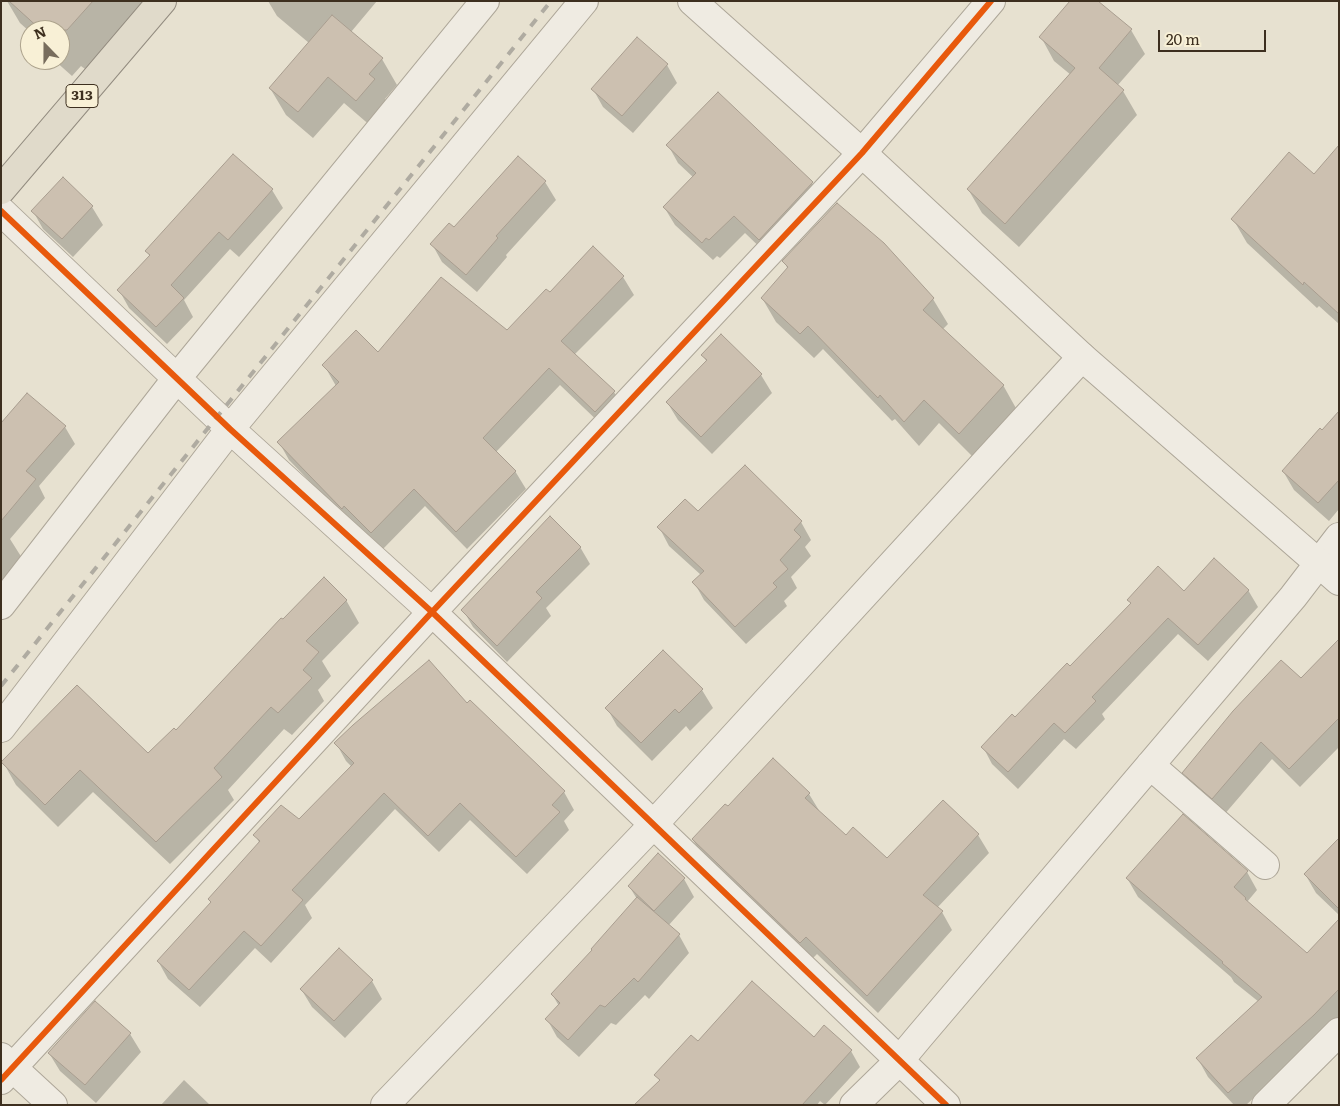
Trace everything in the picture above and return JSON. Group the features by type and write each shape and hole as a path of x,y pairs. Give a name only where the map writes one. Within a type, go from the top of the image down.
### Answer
{"highway":[{"name":"313","path":"1,190 162,1"}],"street":[{"path":"1,605 177,378 486,1"},
{"path":"1,728 230,429 584,1"},
{"path":"692,1 862,153 1082,357 1339,582"},
{"path":"53,1105 5,1068 862,153 991,1"},
{"path":"1,211 230,429 432,612 946,1105"},
{"path":"385,1105 653,825 1082,357"},
{"path":"854,1105 899,1061 1303,585 1339,536"},
{"path":"1150,765 1265,865"},
{"path":"1266,1105 1339,1032"}],"building":[{"path":"9,1 93,1 70,27 70,20 30,20"},
{"path":"1070,1 1098,1 1132,29 1099,68 1124,90 1005,224 967,189 1075,68 1039,37"},
{"path":"332,15 383,58 369,74 375,79 356,101 328,77 298,112 269,88"},
{"path":"637,37 668,64 622,116 591,89"},
{"path":"718,92 813,182 759,240 734,216 709,240 706,238 702,243 663,207 696,173 666,145"},
{"path":"1339,145 1339,314 1304,282 1303,285 1231,219 1289,152 1314,174"},
{"path":"233,154 273,189 228,240 219,232 171,285 184,298 156,327 117,290 150,255 145,251"},
{"path":"518,156 546,181 496,236 498,238 466,275 430,244 449,223 454,227"},
{"path":"63,177 93,206 62,239 31,211"},
{"path":"837,203 884,243 934,298 923,310 1004,385 959,434 924,400 904,422 880,395 878,398 808,326 800,334 761,298 788,267 782,261"},
{"path":"593,246 624,276 561,341 615,391 595,412 549,368 483,438 516,471 456,532 414,489 371,533 344,506 342,509 277,442 339,382 322,365 356,330 378,352 441,277 507,330 546,289 550,292"},
{"path":"721,334 762,374 701,437 666,402 707,360 701,355"},
{"path":"27,393 66,426 26,471 36,479 1,521 1,423"},
{"path":"1339,411 1339,480 1318,503 1282,471 1320,428 1322,430"},
{"path":"745,465 802,521 794,530 801,537 780,560 788,569 773,583 777,587 735,627 692,582 704,571 657,527 685,499 698,511"},
{"path":"550,516 581,547 536,592 542,598 497,646 461,610"},
{"path":"1214,558 1249,590 1198,645 1168,618 1092,697 1096,701 1065,733 1054,723 1008,772 981,747 1012,714 1015,717 1067,663 1070,666 1131,603 1127,600 1158,566 1184,591"},
{"path":"324,577 347,600 306,641 319,652 303,670 312,678 278,713 271,707 214,768 222,777 156,842 80,770 45,805 1,762 77,685 148,753 174,728 176,730 281,618 283,619"},
{"path":"1339,639 1339,718 1289,769 1261,742 1212,799 1182,773 1233,711 1281,660 1301,678"},
{"path":"663,650 703,689 679,713 675,709 641,743 605,708"},
{"path":"429,660 467,703 470,700 565,791 552,805 560,812 516,857 460,803 428,836 384,793 292,890 303,900 261,946 244,931 189,990 157,961 211,902 208,899 260,841 253,835 281,805 299,819 354,763 334,743"},
{"path":"773,758 810,793 805,798 846,835 853,827 887,858 943,800 979,834 923,895 943,911 867,996 806,937 800,943 692,839 725,804 728,806"},
{"path":"1183,814 1248,871 1234,887 1245,899 1307,953 1339,919 1339,989 1314,1015 1228,1093 1196,1058 1262,997 1126,878"},
{"path":"1339,838 1339,909 1304,874"},
{"path":"658,853 685,878 654,911 628,886"},
{"path":"637,897 680,934 638,982 634,978 605,1007 600,1005 568,1040 545,1019 560,1003 551,994"},
{"path":"339,948 373,980 334,1021 300,989"},
{"path":"752,981 814,1037 824,1025 852,1050 802,1105 634,1105 660,1080 654,1075 691,1035 698,1041"},
{"path":"95,1001 131,1033 85,1085 48,1053"}],"railway":[{"path":"1,686 551,1"}],"cycle path":[{"path":"1,1080 432,612 862,153 991,1"},
{"path":"1,211 230,429 432,612 946,1105"}]}
